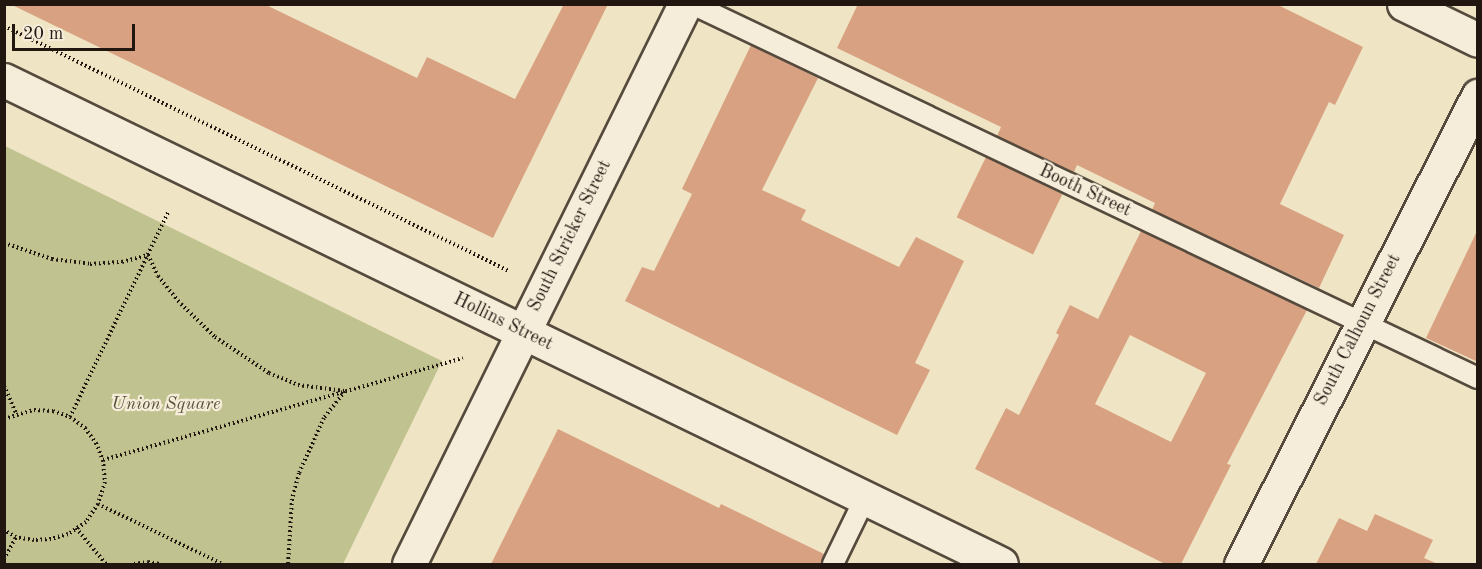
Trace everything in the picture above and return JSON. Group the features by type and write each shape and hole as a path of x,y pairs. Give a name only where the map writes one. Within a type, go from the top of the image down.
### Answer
{"street":[{"name":"South Stricker Street","path":"409,564 685,4"},
{"path":"1404,4 1478,40"},
{"name":"Hollins Street","path":"4,80 1001,564"},
{"name":"South Calhoun Street","path":"1240,564 1361,322 1478,96"}],"lane":[{"name":"Booth Street","path":"692,4 1478,378"},
{"path":"833,564 865,498"}],"path":[{"path":"4,26 508,271"},
{"path":"70,417 168,212"},
{"path":"4,243 52,259 90,264 122,262 147,255"},
{"path":"147,255 158,276 181,304 215,337 269,373 298,385 345,391"},
{"path":"103,460 463,358"},
{"path":"4,386 16,413"},
{"path":"288,564 292,499 299,473 324,418 345,391"},
{"path":"4,419 16,413 34,410 53,411 70,417 85,428 96,442 103,460 105,482 98,504 86,522 76,528 51,539 34,540 16,537 4,530"},
{"path":"98,504 222,564"},
{"path":"76,528 106,564"},
{"path":"4,559 16,537"},
{"path":"134,564 148,562 160,564"}],"green space":[{"name":"Union Square","path":"5,146 442,361 343,564 5,564"}],"building":[{"path":"10,4 264,4 417,78 427,57 515,99 564,4 608,4 493,238"},
{"path":"858,4 1276,4 1363,47 1335,105 1329,102 1280,204 1344,235 1319,288 1152,210 1155,203 1077,165 1074,172 997,136 1001,127 837,48"},
{"path":"751,45 818,78 762,190 806,210 801,220 899,267 916,237 964,261 915,363 930,370 897,435 625,301 642,267 654,271 692,194 682,189"},
{"path":"986,157 1062,194 1033,254 957,217"},
{"path":"1478,229 1478,362 1426,338"},
{"path":"1141,231 1307,310 1227,464 1231,465 1181,564 1165,564 975,469 1006,408 1019,415 1059,335 1056,333 1070,305 1098,319","holes":["1130,335 1206,373 1171,442 1095,404"]},
{"path":"558,429 719,508 721,504 824,554 821,564 491,564"},
{"path":"1375,514 1433,540 1424,558 1438,564 1316,564 1339,518 1367,531"}]}
